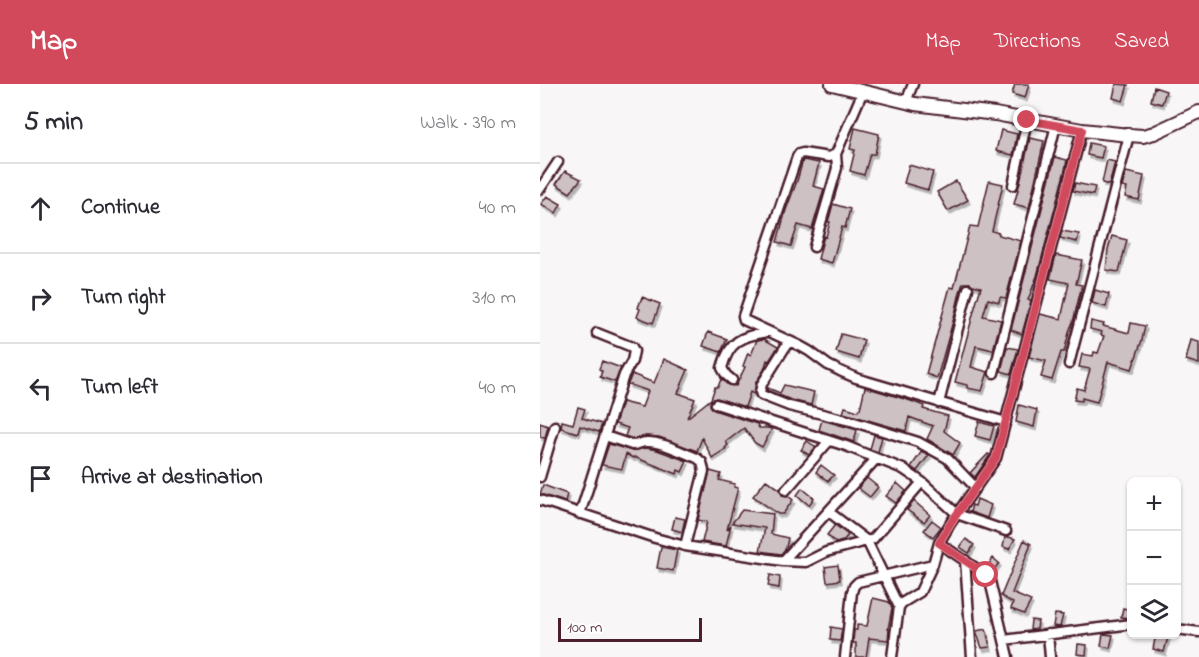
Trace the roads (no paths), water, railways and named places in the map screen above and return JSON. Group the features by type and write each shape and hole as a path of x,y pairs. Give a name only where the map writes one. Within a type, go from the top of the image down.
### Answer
{"street":[{"path":"832,84 860,88 906,102 1082,130 1129,135 1154,134 1199,112"},
{"path":"906,102 913,84"},
{"path":"814,247 837,168 836,154 860,88"},
{"path":"1013,185 1027,120"},
{"path":"994,373 1056,125"},
{"path":"899,607 921,592 939,543 996,458 1082,130"},
{"path":"1069,364 1129,135"},
{"path":"836,154 829,157 803,153 797,157 743,316 744,320 809,351 840,371 856,378 1006,422"},
{"path":"540,189 558,162"},
{"path":"939,403 968,289"},
{"path":"732,380 722,368 724,360 737,340 748,335 768,332"},
{"path":"580,514 624,375 634,351 632,347 597,333"},
{"path":"789,341 762,384 761,395 789,406 851,421 918,442 947,458 976,488"},
{"path":"716,404 829,441 903,469 922,482 957,514 1006,531"},
{"path":"540,477 555,426"},
{"path":"605,436 632,445 643,442 655,443 697,458 702,462 704,471 685,546"},
{"path":"786,490 829,441"},
{"path":"783,561 876,459"},
{"path":"540,500 685,546 783,561 806,562 826,552 873,538 922,482"},
{"path":"829,512 867,541 899,607 892,657"},
{"path":"939,543 990,580 1008,657"},
{"path":"964,560 972,657"},
{"path":"844,657 854,586 858,582 933,564"},
{"path":"1004,640 1127,624"},
{"path":"1181,630 1199,632"},
{"path":"1048,634 1050,657"}]}
